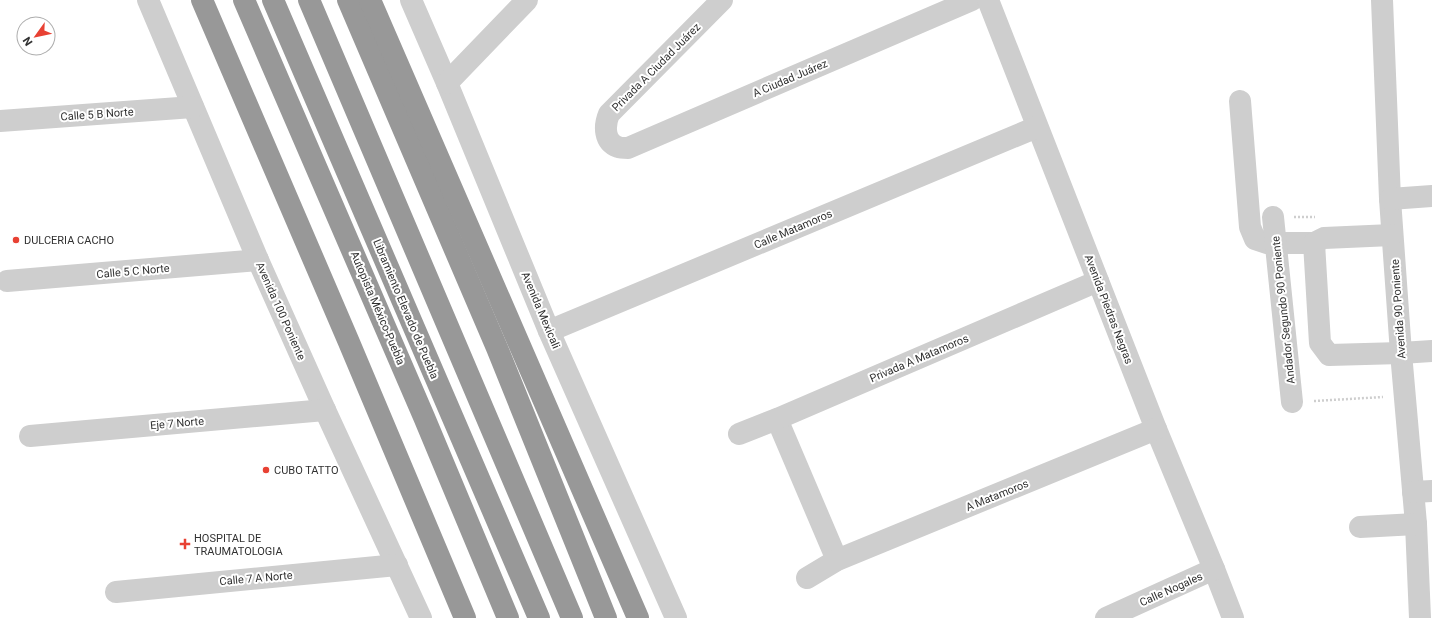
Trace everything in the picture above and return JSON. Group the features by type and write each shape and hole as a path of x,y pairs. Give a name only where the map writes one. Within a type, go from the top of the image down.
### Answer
{"highway":[{"path":"202,0 348,340 465,618"},
{"name":"Autopista México-Puebla","path":"244,0 421,409 508,618"},
{"name":"Libramiento Elevado de Puebla","path":"273,0 539,618"},
{"path":"309,0 572,618"},
{"path":"348,0 497,348 606,618"},
{"path":"370,0 638,618"}],"street":[{"name":"Avenida 100 Poniente","path":"148,0 258,260 324,410 421,618"},
{"name":"Avenida Mexicali","path":"411,0 447,83 549,331 676,618"},
{"path":"447,83 527,0"},
{"name":"Privada A Ciudad Juárez","path":"609,141 605,122 609,114 722,0"},
{"name":"A Ciudad Juárez","path":"609,141 618,148 628,148 972,0"},
{"name":"Avenida Piedras Negras","path":"988,0 1156,429 1233,618"},
{"name":"Avenida 90 Poniente","path":"1382,0 1390,199 1401,354 1405,395 1422,492 1416,524 1420,618"},
{"path":"1240,101 1250,227 1255,238 1267,243 1314,243 1324,238 1392,235"},
{"name":"Calle 5 B Norte","path":"0,121 193,108"},
{"name":"Calle Matamoros","path":"549,331 1037,127"},
{"path":"1390,199 1432,196"},
{"name":"Andador Segundo 90 Poniente","path":"1273,217 1292,402"},
{"path":"1314,243 1320,343 1330,355 1401,354 1432,351"},
{"name":"Calle 5 C Norte","path":"7,281 258,260"},
{"name":"Privada A Matamoros","path":"739,434 1098,281"},
{"name":"Eje 7 Norte","path":"30,436 324,410"},
{"path":"777,419 838,560"},
{"name":"A Matamoros","path":"807,578 838,560 1156,429"},
{"path":"1360,527 1416,524"},
{"name":"Calle 7 A Norte","path":"116,592 397,565"},
{"name":"Calle Nogales","path":"1106,618 1214,569"}],"path":[{"path":"1292,402 1405,395"}],"place":[{"name":"DULCERIA CACHO","path":"16,240"},
{"name":"CUBO TATTO","path":"266,470"},
{"name":"HOSPITAL DE TRAUMATOLOGIA","path":"185,544"}]}
